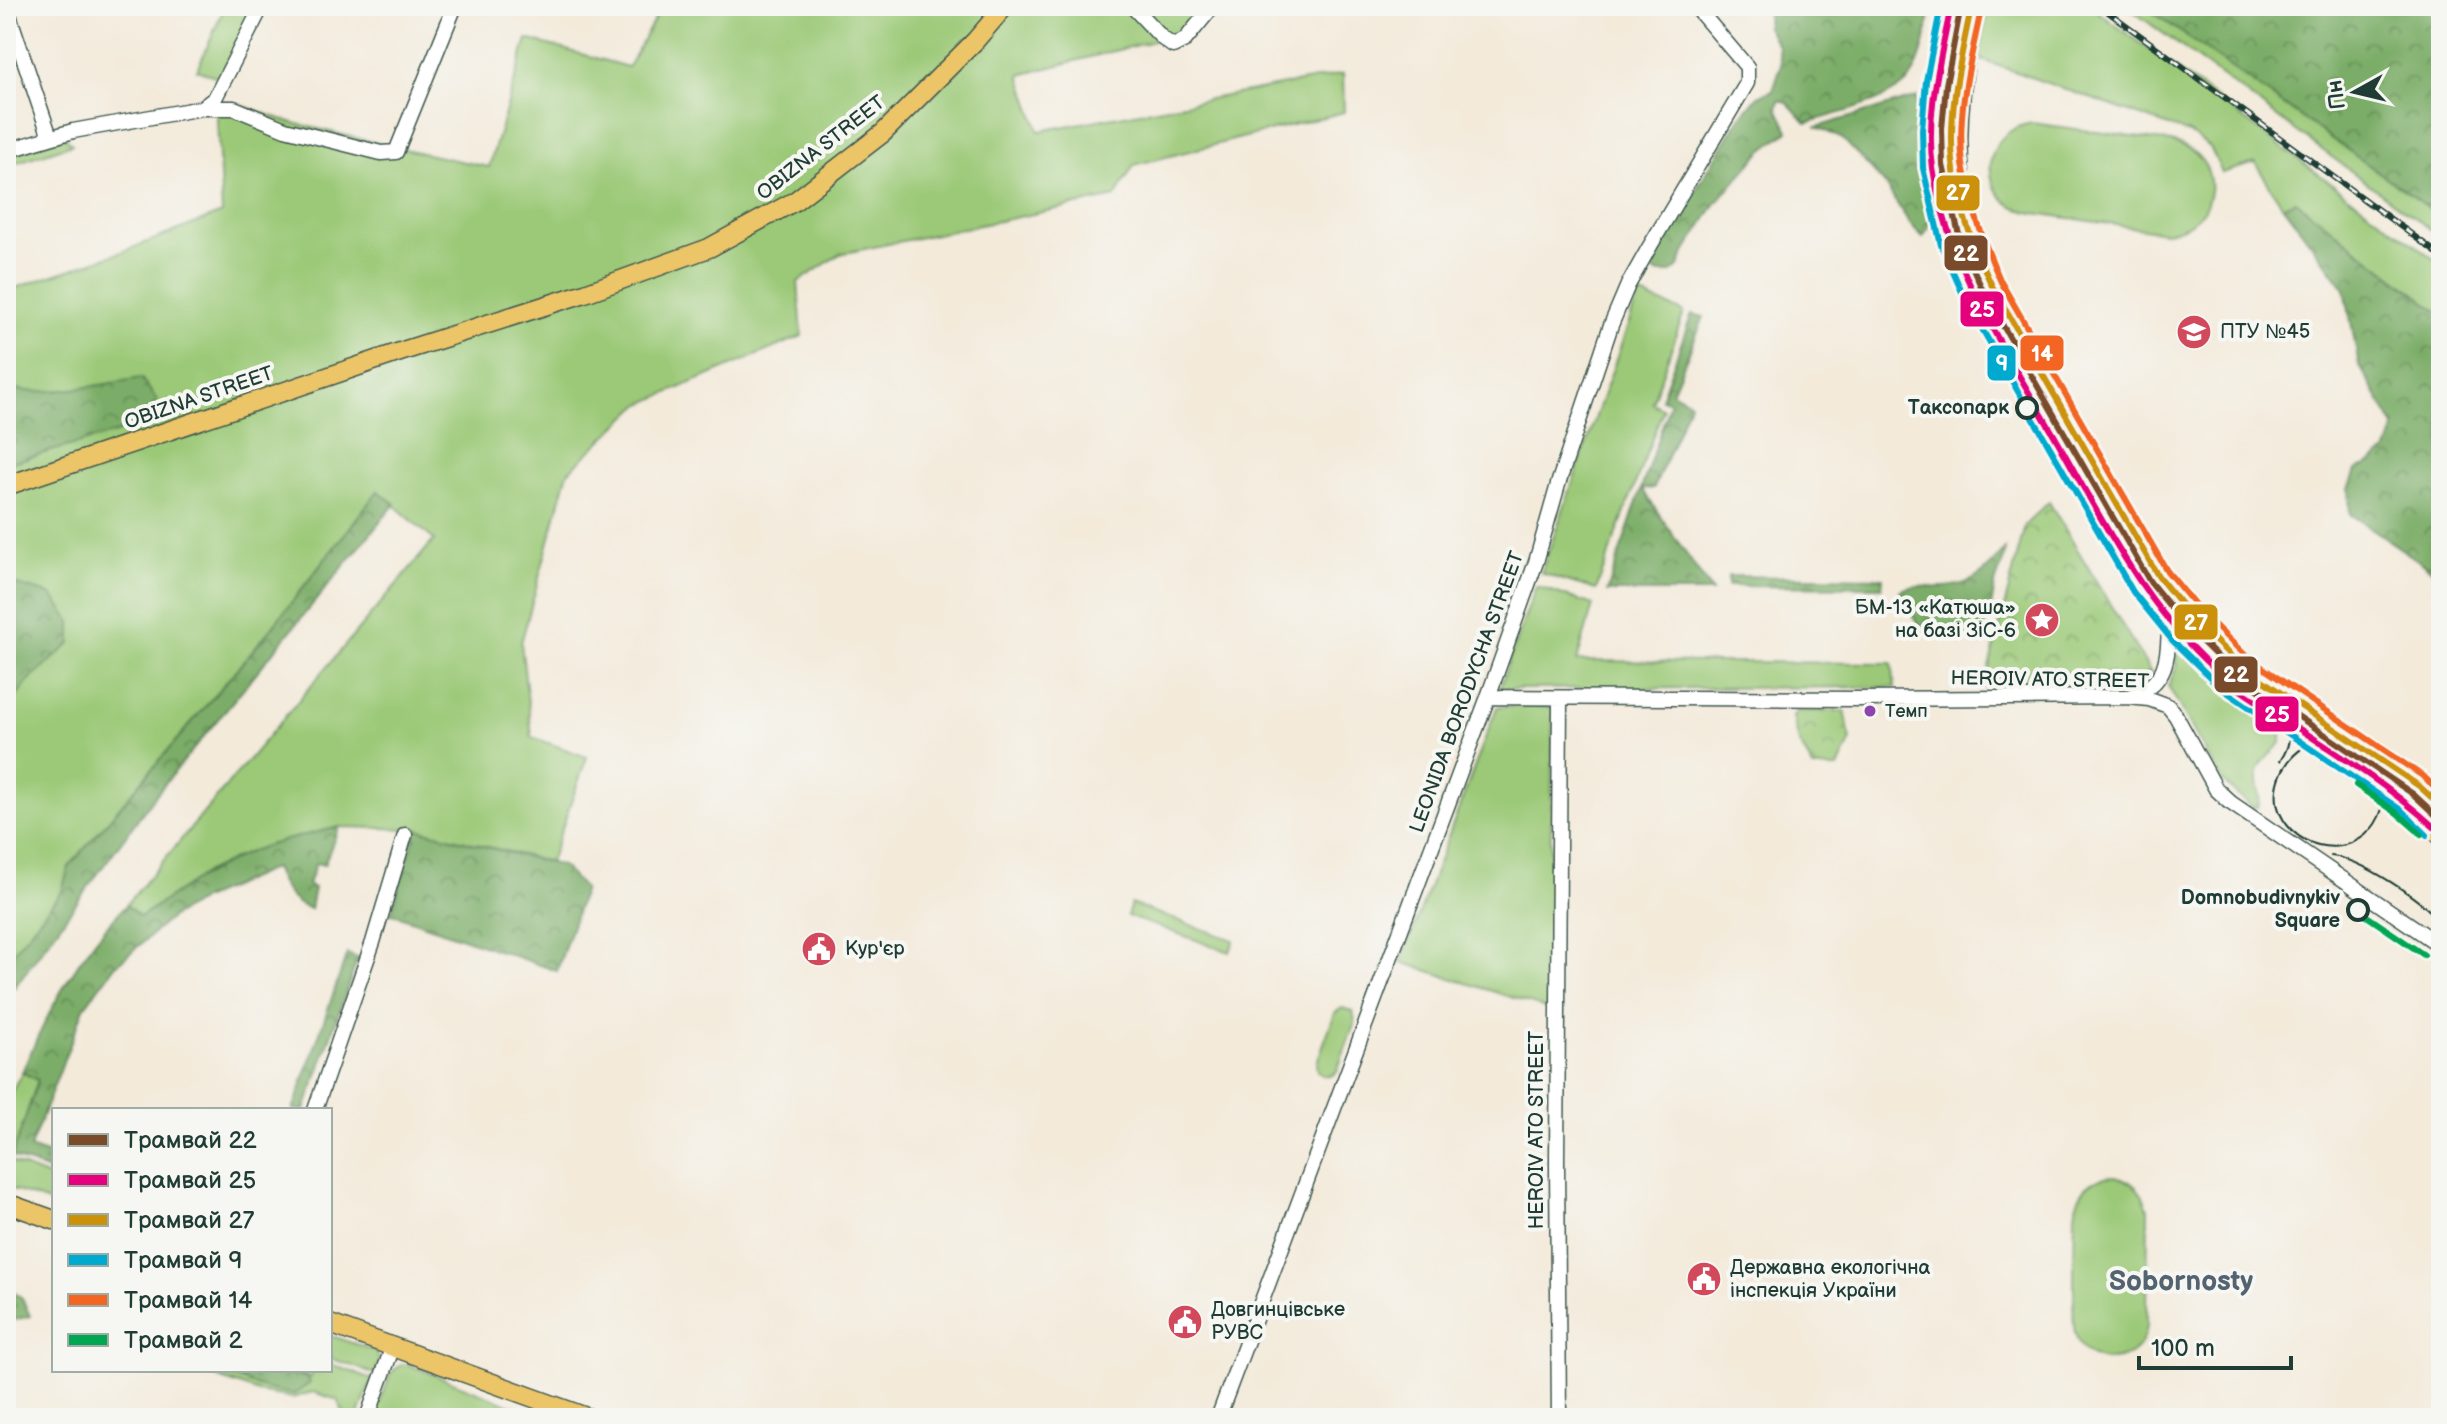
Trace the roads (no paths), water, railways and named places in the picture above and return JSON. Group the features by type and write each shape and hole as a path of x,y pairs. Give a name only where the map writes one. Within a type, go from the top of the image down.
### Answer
{"main road":[{"name":"OBIZNA STREET","path":"6,486 406,350 585,293 709,248 795,201 883,133 975,41 1005,6"},
{"path":"1949,6 1934,114 1936,172 1949,228 1959,256 2002,343 2148,597 2169,625 2221,676 2398,799 2441,836"},
{"path":"1976,6 1960,108 1961,179 1973,235 1981,258 2020,331 2142,544 2169,584 2207,628 2260,673 2424,784 2441,800"},
{"path":"6,475 43,474"},
{"path":"6,1203 52,1219"},
{"path":"332,1325 589,1418"}],"street":[{"path":"14,6 6,8 50,137"},
{"path":"202,108 215,98 262,6"},
{"path":"6,151 50,137 202,108 234,108 285,129 381,153 396,152 455,6"},
{"path":"1132,6 1173,46 1185,40 1213,6"},
{"name":"LEONIDA BORODYCHA STREET","path":"1218,1418 1488,697 1536,562 1559,481 1611,325 1628,285 1747,83 1747,67 1695,6"},
{"path":"2128,697 2147,690 2158,681 2167,651 2169,625"},
{"name":"HEROIV ATO STREET","path":"1488,697 2149,699 2168,706 2176,716 2216,789 2231,803 2441,946"},
{"name":"HEROIV ATO STREET","path":"1559,1418 1560,698"},
{"path":"316,1108 373,942 405,835"},
{"path":"367,1418 393,1346"}],"tram line":[{"name":"9","path":"1941,6 1926,81 1922,130 1923,168 1941,245 1966,301 2133,592 2172,640 2221,688 2401,810 2427,835"},
{"name":"25","path":"1951,6 1935,86 1931,127 1933,168 1940,204 1951,240 1981,307 2110,534 2174,627 2228,681 2378,782 2434,827"},
{"name":"22","path":"1961,6 1946,85 1942,129 1943,165 1960,239 1983,291 2150,582 2186,626 2234,673 2413,794 2441,820"},
{"name":"27","path":"1971,8 1956,84 1952,123 1955,178 1967,226 1992,286 2158,576 2193,619 2240,665 2419,786 2441,806"},
{"name":"14","path":"1981,10 1961,125 1963,164 1978,224 2001,282 2167,571 2201,612 2247,657 2424,777 2441,793"},
{"path":"2278,703 2290,732 2288,746 2280,761"},
{"path":"2349,745 2327,740 2308,745 2290,759 2284,769 2279,779 2277,802 2288,826 2299,836 2311,843 2339,846 2353,843 2365,835 2375,824 2384,800 2383,784 2373,760"},
{"name":"2","path":"2356,785 2421,834"},
{"path":"2331,856 2374,872 2420,903 2441,923"},
{"name":"2","path":"2358,910 2424,955"}],"railway":[{"path":"2100,6 2441,256"}],"place":[{"name":"ПТУ №45","path":"2194,332"},
{"name":"Таксопарк","path":"2027,408"},
{"name":"БМ-13 «Катюша» на базі ЗіС-6","path":"2042,620"},
{"name":"Темп","path":"1870,711"},
{"name":"Domnobudivnykiv Square","path":"2358,910"},
{"name":"Кур'єр","path":"819,949"},
{"name":"Державна екологічна інспекція України","path":"1704,1279"},
{"name":"Довгинцівське РУВС","path":"1185,1322"}],"district":[{"name":"Sobornosty","path":"2181,1281"}]}
